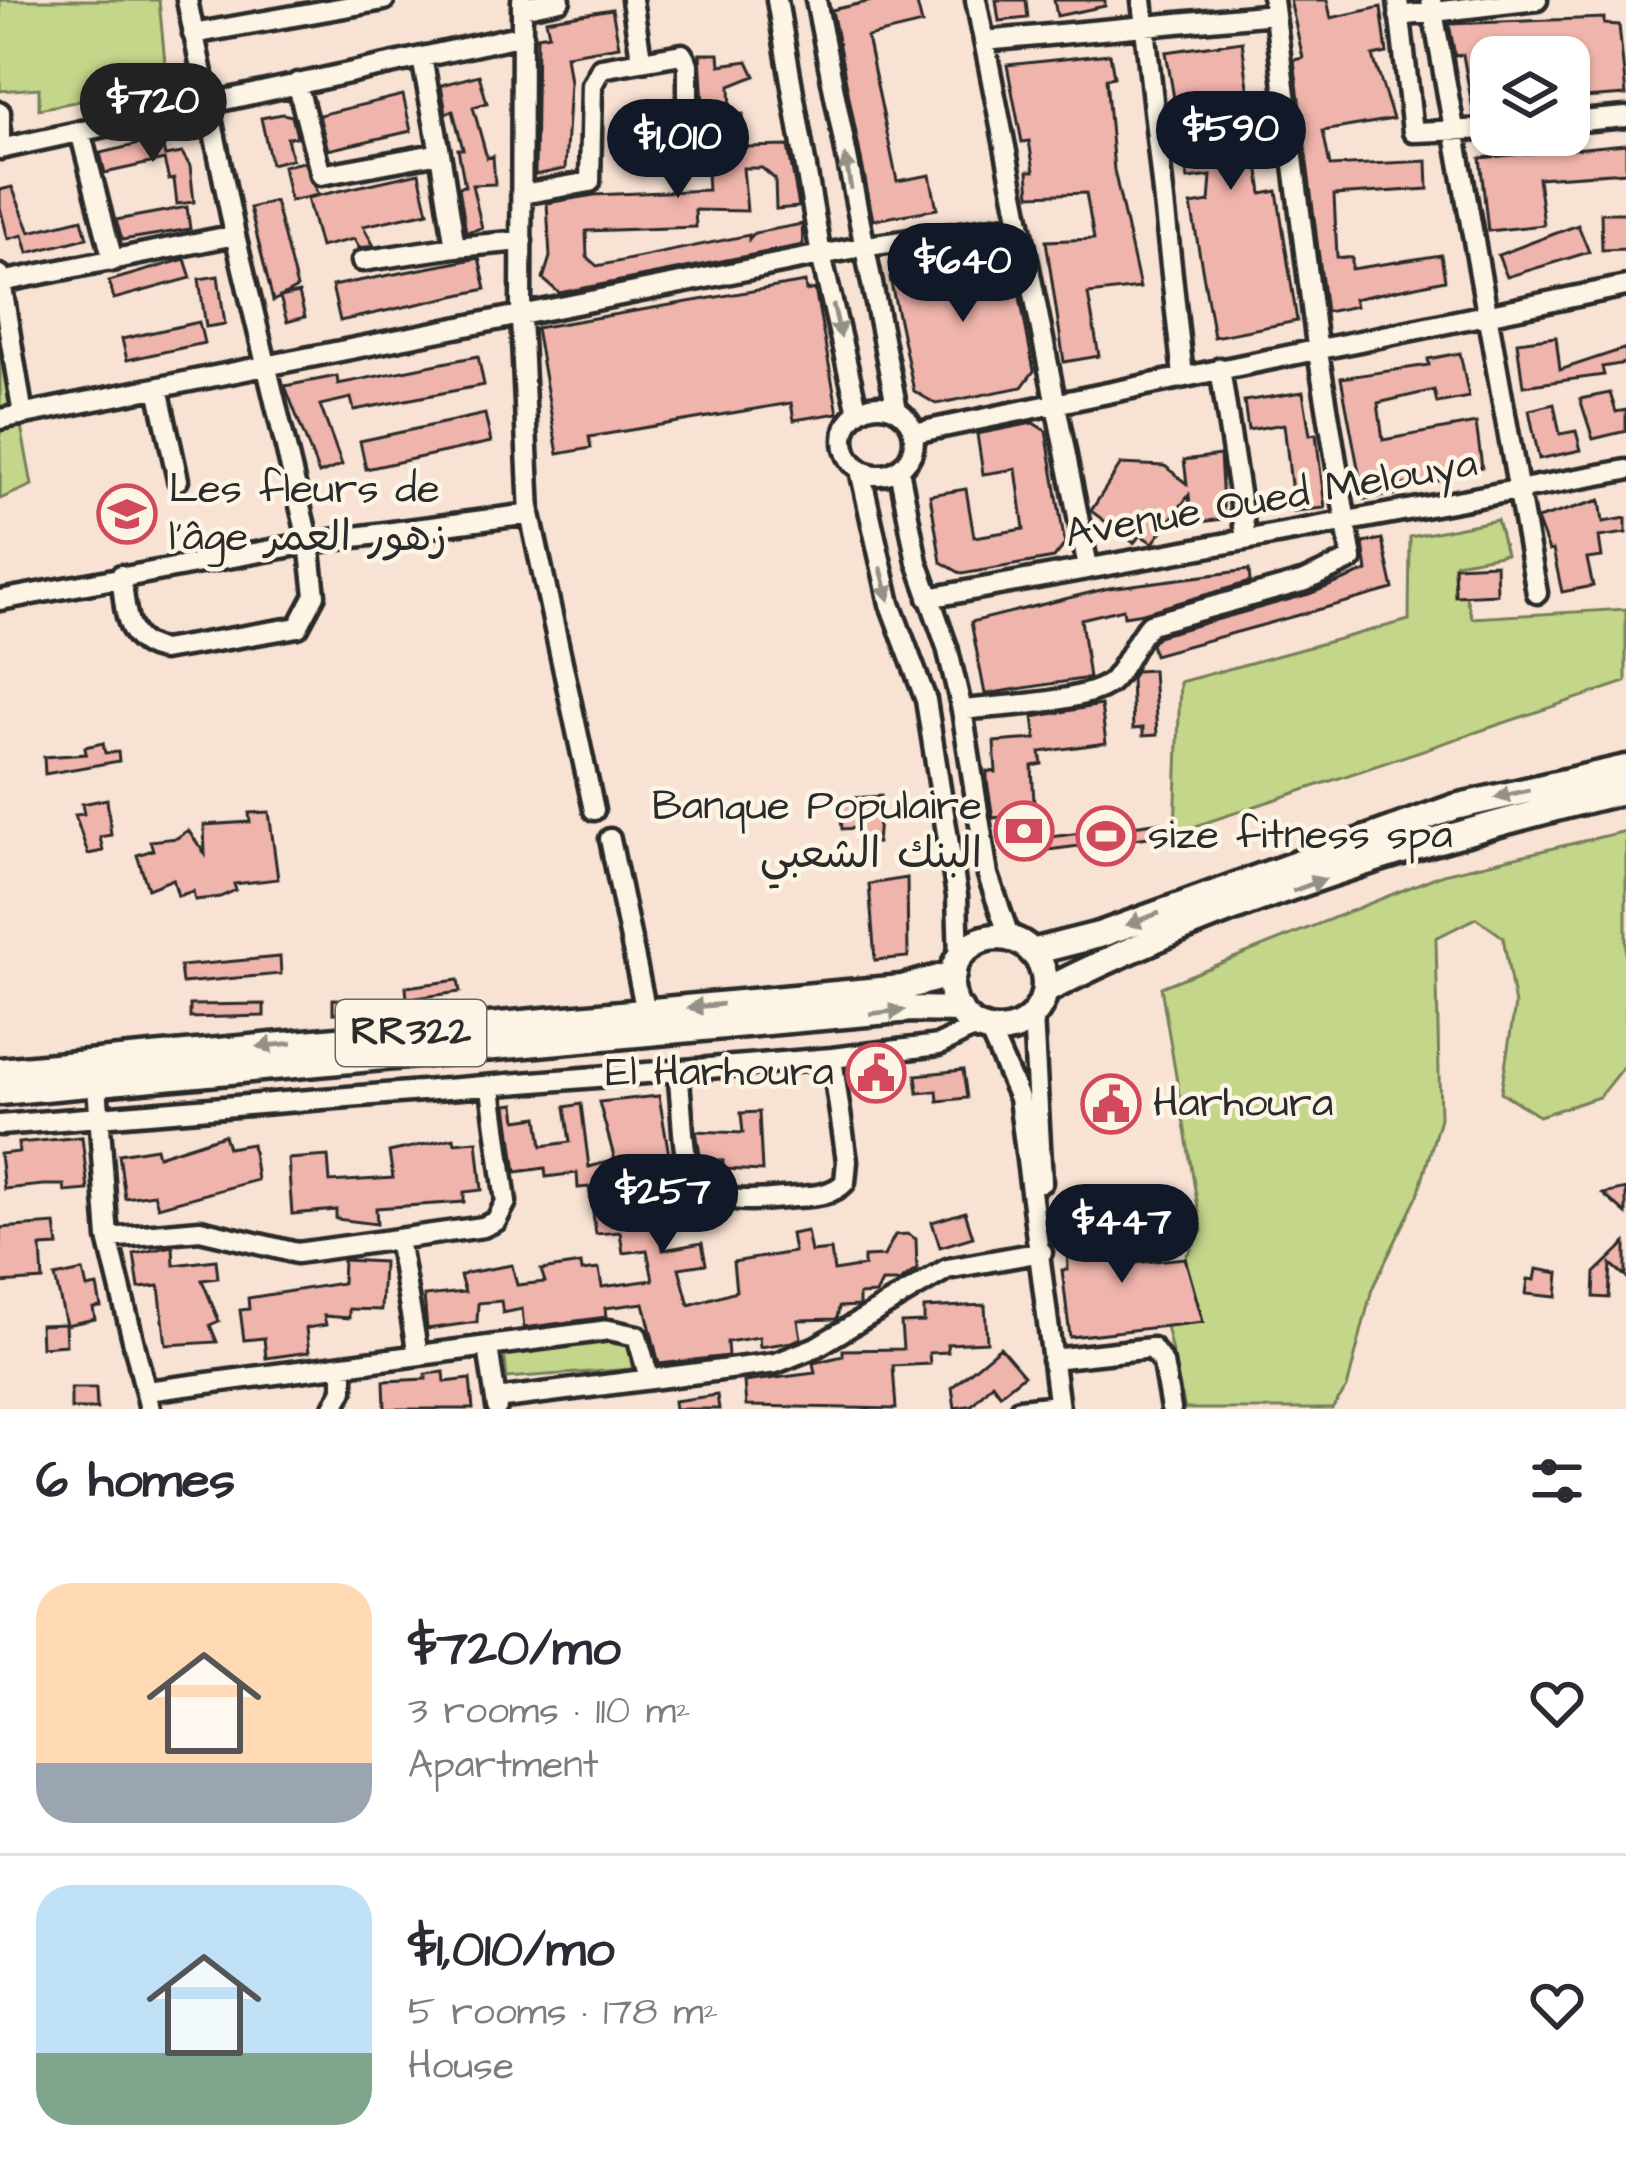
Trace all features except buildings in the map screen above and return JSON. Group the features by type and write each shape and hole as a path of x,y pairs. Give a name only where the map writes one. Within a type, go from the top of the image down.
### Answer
{"main road":[{"name":"RR322","path":"0,1071 902,988 956,967 976,943 1021,945 1099,934 1455,807 1626,768"},
{"path":"1045,992 1140,946 1362,865 1474,828 1626,790"},
{"path":"1021,945 1045,977 1045,992 1033,1016"},
{"path":"956,967 975,1022"},
{"name":"RR322","path":"0,1092 911,1009 1013,1029 1033,1016"}],"street":[{"path":"121,575 128,623 147,648 163,650 286,632 306,620 312,607 309,543 235,235 187,0"},
{"path":"194,34 384,0"},
{"path":"560,0 522,4 521,317 530,514 594,810"},
{"path":"632,0 641,58"},
{"path":"777,0 821,255 858,412 844,442 860,470 890,604 926,700 958,907 956,967"},
{"path":"816,0 861,247 897,410 914,433 911,456 899,469 883,475 860,470"},
{"path":"976,0 1088,568"},
{"path":"1142,0 1184,376"},
{"path":"1470,131 1412,132 1398,8 1537,0"},
{"path":"1432,6 1537,593"},
{"path":"962,710 1097,691 1115,677 1150,624 1305,581 1352,559 1317,346 1273,7 1146,27 984,41"},
{"path":"0,112 0,147 523,35"},
{"path":"522,194 590,182 594,78 607,66 682,54 688,64 688,110"},
{"path":"422,58 455,247"},
{"path":"297,83 321,175 440,153"},
{"path":"1590,120 1626,117"},
{"path":"80,131 113,261"},
{"path":"0,419 861,247 1020,224"},
{"path":"23,415 1,278 235,235"},
{"path":"362,261 522,241"},
{"path":"914,433 1317,346 1626,286"},
{"path":"1220,368 1246,539"},
{"path":"158,388 178,480"},
{"path":"858,412 870,406 897,410"},
{"path":"899,469 928,598 947,646 962,710 988,875 1021,945"},
{"name":"Avenue Oued Melouya","path":"928,598 1626,470"},
{"path":"0,600 309,543 530,514"},
{"path":"610,839 646,1012"},
{"path":"1020,1409 1059,1407 1039,1216 1033,1016"},
{"path":"0,1125 832,1058 939,1046 975,1022 1019,1099 1039,1216"},
{"path":"678,1072 693,1178 712,1198 741,1202 831,1192 845,1182 847,1161 832,1058"},
{"path":"97,1085 108,1238 148,1400 343,1365 628,1330 643,1346 649,1378"},
{"path":"108,1238 200,1230 297,1253 483,1227 502,1213 491,1089"},
{"path":"398,1239 418,1355"},
{"path":"488,1347 496,1404 798,1356 947,1269 1042,1252"},
{"path":"1052,1359 1152,1348 1163,1363 1172,1409"},
{"path":"333,1409 343,1390 343,1365"}],"green space":[{"path":"0,0 159,0 167,84 39,109 39,88 0,91"},
{"path":"0,313 32,485 0,499"},
{"path":"1497,520 1506,554 1456,563 1472,618 1626,609 1626,682 1175,833 1180,682 1409,620 1410,537"},
{"path":"1626,831 1626,1063 1599,1097 1539,1116 1501,1092 1515,1005 1503,937 1476,918 1436,938 1440,1118 1418,1195 1372,1289 1347,1388 1332,1409 1185,1409 1166,1326 1203,1322 1185,1258 1202,1231 1161,987 1443,874"},
{"path":"628,1336 632,1369 507,1378 504,1350"}],"place":[{"name":"Les fleurs de l'âge زهور العمر","path":"127,514"},
{"name":"Banque Populaire البنك الشعبي","path":"1024,831"},
{"name":"size fitness spa","path":"1106,836"},
{"name":"El Harhoura","path":"876,1073"},
{"name":"Harhoura","path":"1111,1104"}]}
